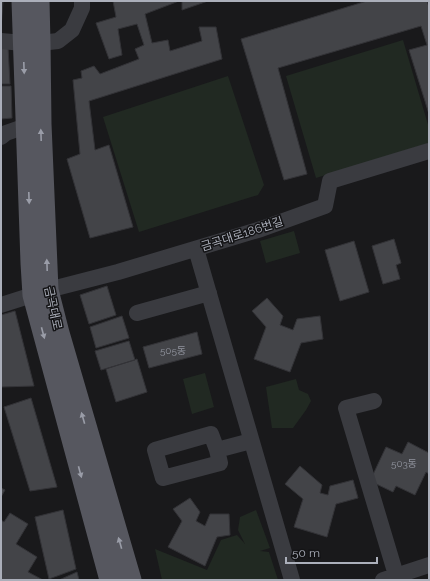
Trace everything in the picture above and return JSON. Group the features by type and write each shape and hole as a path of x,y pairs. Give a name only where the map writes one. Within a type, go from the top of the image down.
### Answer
{"main road":[{"name":"금곡대로","path":"22,1 32,43 41,124 40,293 59,333 131,580"},
{"name":"금곡대로","path":"39,1 32,43 26,126 31,263 40,293 110,580"}],"street":[{"path":"1,41 32,43 58,41 72,30 82,8 82,1"},
{"path":"1,137 6,133 26,126"},
{"name":"금곡대로186번길","path":"1,305 261,229 325,206 330,181 429,150"},
{"path":"196,248 292,580"},
{"path":"137,313 209,292"},
{"path":"374,401 346,408 391,578 429,565"},
{"path":"217,450 251,441"}],"shaded area":[{"path":"403,40 429,128 429,143 316,178 286,76"},
{"path":"228,76 264,185 258,195 139,232 103,117"},
{"path":"294,231 300,253 266,263 260,241"},
{"path":"205,373 214,407 192,414 183,379"},
{"path":"296,379 299,390 308,394 311,401 293,428 272,428 266,387"},
{"path":"256,510 270,548 260,551 269,552 278,580 162,580 155,549 207,570 221,540 237,535 245,544 238,530 240,517"}],"building":[{"path":"1,1 3,1 1,29"},
{"path":"113,1 179,1 145,14 152,43 168,40 170,51 202,41 199,27 216,27 222,59 89,101 95,150 109,145 133,227 90,238 67,159 80,154 73,80 82,78 81,71 94,66 100,74 139,59 135,49 144,45 137,24 118,29 122,55 109,59 96,23 116,17"},
{"path":"182,1 208,1 182,10"},
{"path":"367,1 427,1 429,7 429,114 409,50 427,45 421,26 278,68 307,174 284,180 241,39"},
{"path":"1,47 8,47 10,84 1,84"},
{"path":"1,86 11,86 12,118 1,119"},
{"path":"394,239 401,263 396,265 400,279 383,284 372,246"},
{"path":"354,241 369,292 340,301 325,250"},
{"path":"107,286 116,315 89,324 80,295"},
{"path":"267,298 283,316 280,325 293,330 297,319 320,316 323,339 301,343 290,372 254,359 266,327 252,311"},
{"path":"15,311 34,386 1,387 1,315"},
{"path":"122,316 129,338 96,348 90,327"},
{"path":"197,332 202,354 149,368 143,347"},
{"path":"129,341 135,360 101,370 95,351"},
{"path":"137,359 147,392 116,402 106,369"},
{"path":"31,398 57,487 30,491 4,407"},
{"path":"408,442 429,453 429,474 426,472 415,495 396,486 393,492 370,481 386,447 402,454"},
{"path":"300,466 322,485 320,493 328,495 330,486 353,480 358,498 336,504 327,537 294,527 303,499 285,484"},
{"path":"1,488 5,490 1,497"},
{"path":"190,498 200,512 196,521 205,526 210,514 229,514 230,535 217,537 205,566 168,547 182,521 173,509"},
{"path":"63,510 76,569 49,579 35,517"},
{"path":"10,513 28,524 16,544 37,557 28,572 43,580 1,580 1,520 4,522"},
{"path":"77,572 79,580 59,580"}]}
